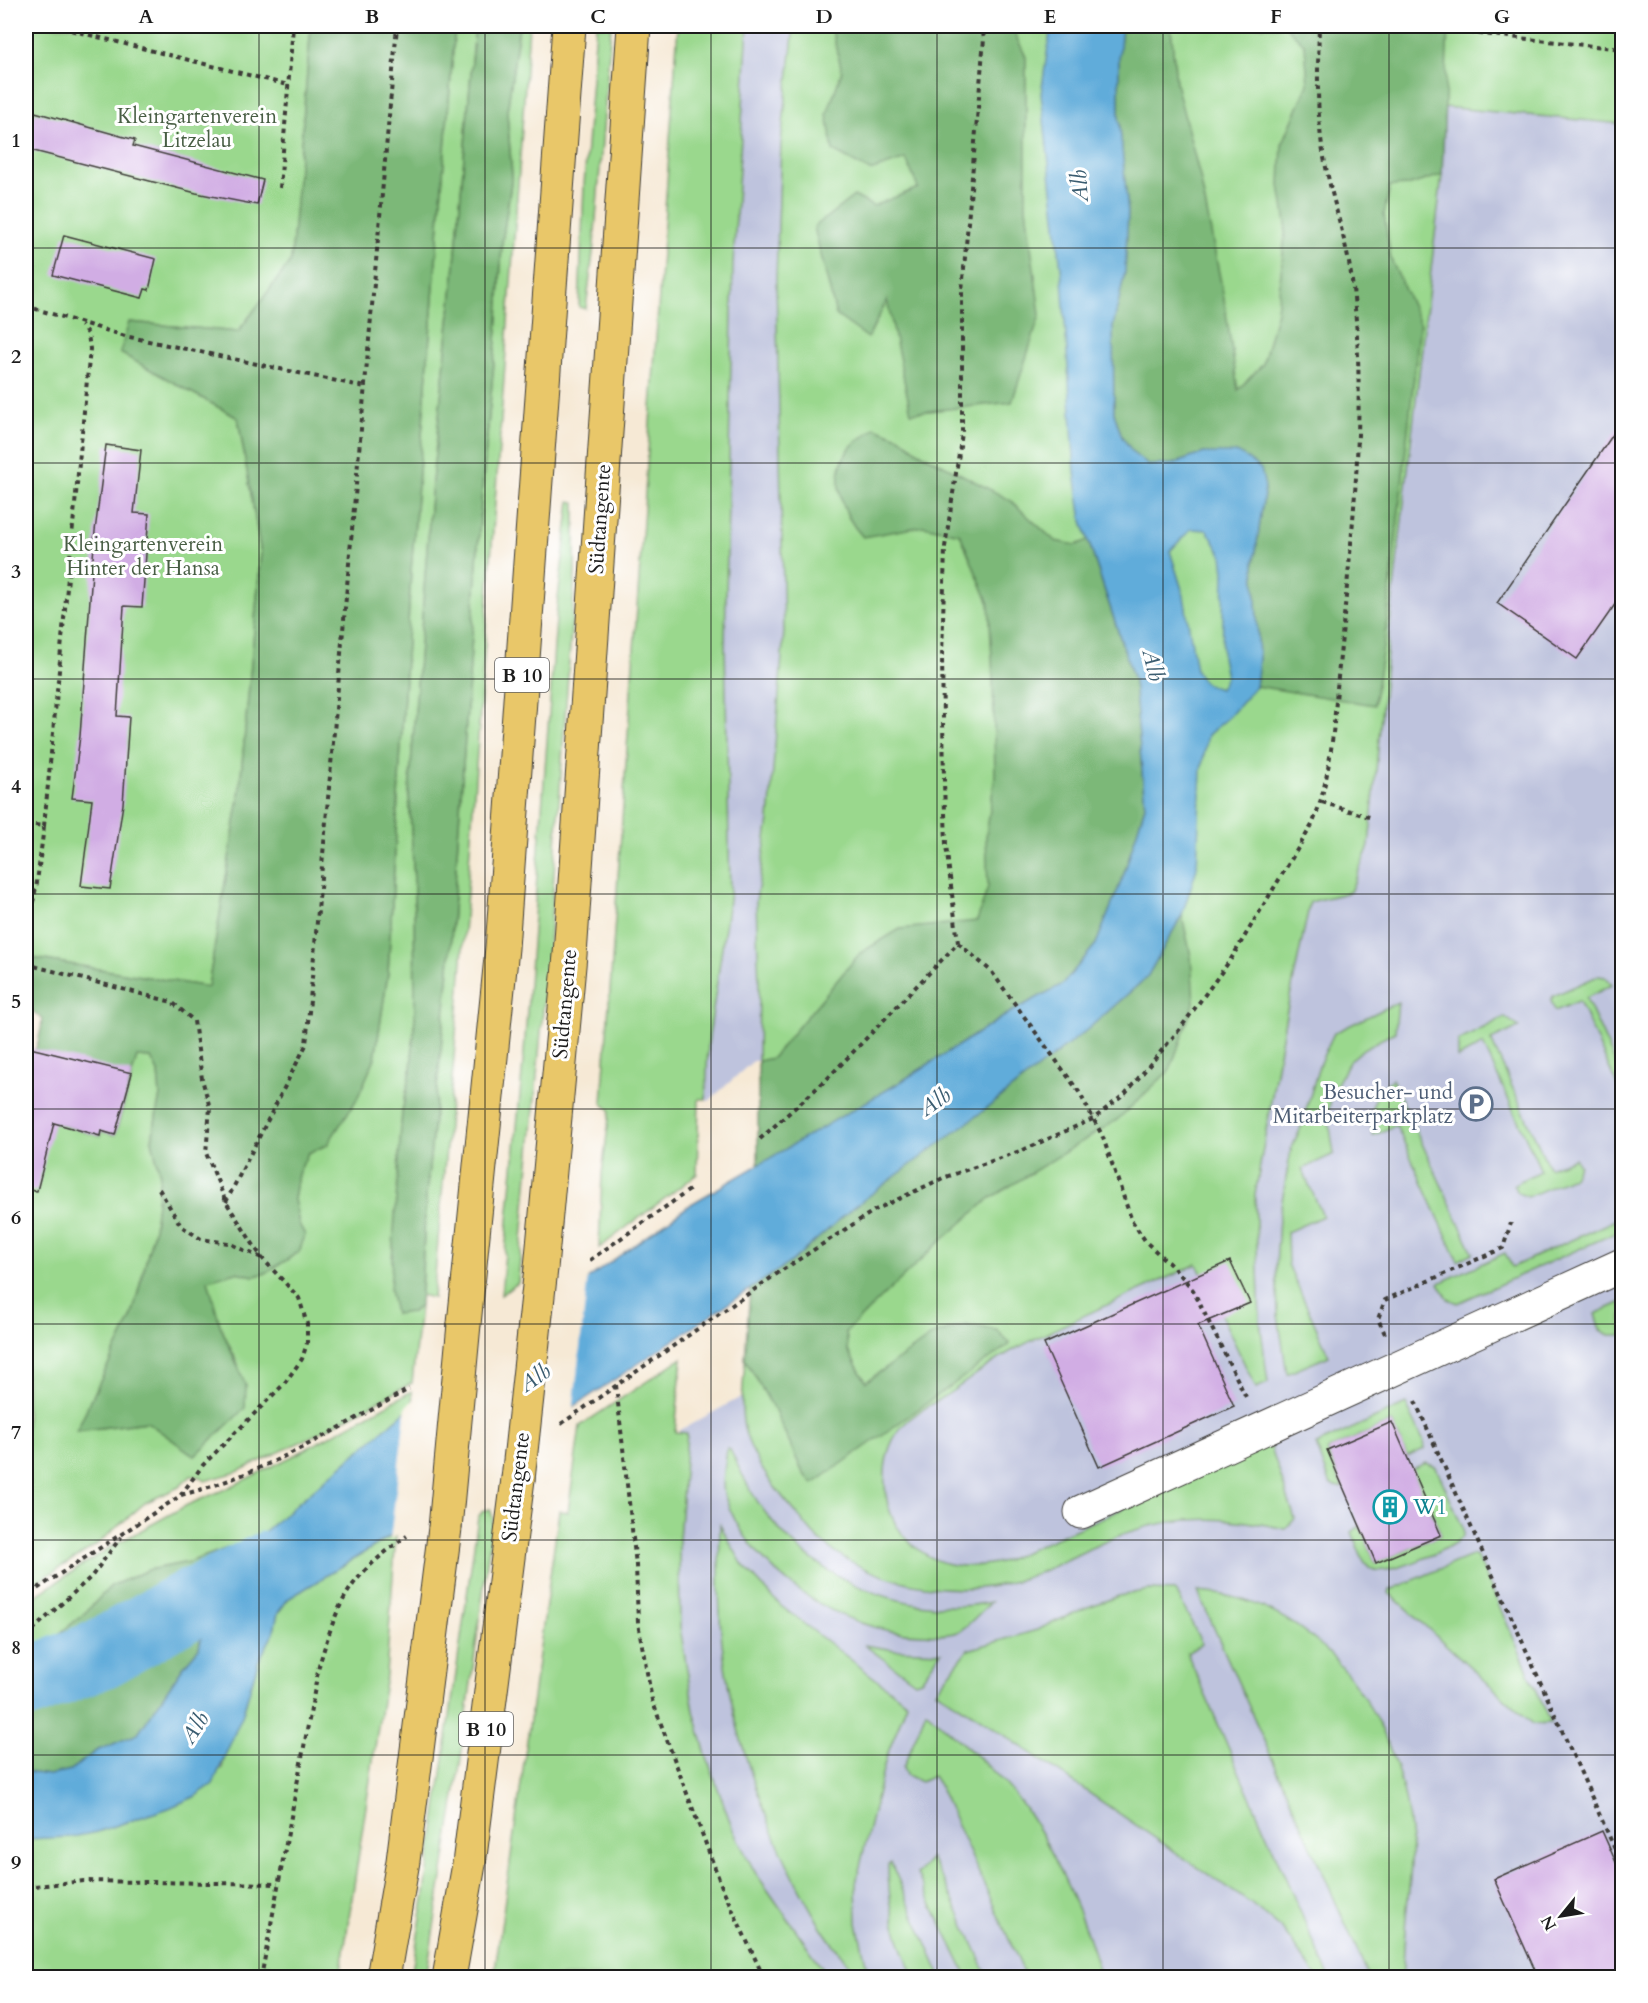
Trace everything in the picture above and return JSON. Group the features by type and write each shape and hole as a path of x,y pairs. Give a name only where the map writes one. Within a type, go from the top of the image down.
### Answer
{"highway":[{"name":"B 10","path":"383,1977 403,1862 445,1528 502,948 569,26"},
{"name":"Südtangente","path":"449,1977 469,1864 518,1479 541,1268 571,943 634,26"}],"lane":[{"path":"1081,1512 1623,1265"}],"path":[{"path":"54,26 288,85"},
{"path":"280,188 293,26"},
{"path":"226,1202 306,1045 397,26"},
{"path":"982,26 984,39 962,291 962,433 945,547 942,657 946,845 958,943 992,971 1079,1092 1110,1156 1131,1221 1146,1242 1177,1270 1193,1290 1249,1403 1260,1431"},
{"path":"589,1404 875,1210 942,1178 1023,1150 1093,1119 1125,1094 1152,1065 1213,984 1312,825 1322,802 1328,775 1357,457 1358,386 1353,288 1323,151 1318,88 1319,26"},
{"path":"1407,26 1623,49"},
{"path":"26,306 68,318 81,325 365,387"},
{"path":"26,938 37,882 44,826 90,350 88,334 81,325"},
{"path":"1322,802 1372,818"},
{"path":"26,824 44,826"},
{"path":"760,1139 827,1079 958,943"},
{"path":"26,964 172,1002 194,1021 202,1079 210,1108 206,1153 226,1202 262,1258 290,1287 303,1308 307,1324 307,1344 302,1359 284,1384 203,1465 180,1496"},
{"path":"159,1188 181,1226 201,1239 228,1243 262,1258"},
{"path":"590,1260 691,1189"},
{"path":"1510,1223 1503,1248 1385,1300 1378,1319 1623,1864"},
{"path":"616,1385 636,1565 638,1623 652,1700 722,1887 764,1977"},
{"path":"26,1596 180,1496 211,1488 272,1462 409,1389"},
{"path":"26,1636 91,1577 123,1534"},
{"path":"261,1977 319,1666 334,1617 355,1580 390,1548"},
{"path":"26,1887 84,1881 278,1884"}],"shaded area":[{"path":"748,26 794,26 781,143 776,279 784,631 769,820 756,901 759,985 758,1061 753,1061 709,1101 706,1099 708,1044 730,893 725,644 733,264"},
{"path":"1443,106 1622,124 1622,1977 791,1977 699,1764 675,1663 675,1433 743,1396 750,1424 1275,1070 1310,902 1350,892 1369,846 1389,631 1442,175"}],"green space":[{"name":"Kleingartenverein Hinter der Hansa","path":"26,26 311,26 291,261 238,332 130,322 120,353 238,418 261,553 239,798 208,987 26,957"},
{"path":"311,26 455,26 411,571 388,973 375,1058 357,1099 327,1145 308,1153 298,1174 294,1199 299,1224 305,1235 299,1252 266,1273 254,1276 236,1272 208,1280 220,1325 246,1385 245,1408 195,1456 147,1422 76,1431 132,1316 154,1230 160,1175 152,1140 160,1095 158,1072 151,1058 137,1057 115,1135 101,1131 100,1136 55,1123 26,1122 25,1084 40,1035 42,1019 26,1006 26,957 208,987 239,798 261,553 238,418 120,353 129,322 238,332 291,261"},
{"path":"455,26 475,26 454,276 432,482 409,794 414,881 415,1017 411,1071 402,1112 399,1162 412,1312 420,1306 412,1383 315,1435 237,1472 205,1481 201,1477 191,1476 179,1487 145,1503 95,1546 26,1589 26,1122 55,1123 99,1135 137,1057 151,1058 158,1072 160,1095 152,1140 160,1175 154,1230 132,1316 76,1431 147,1422 195,1456 245,1407 238,1364 220,1325 207,1280 236,1272 254,1276 266,1273 299,1252 305,1235 299,1224 294,1199 298,1174 308,1153 327,1145 375,1058 388,973 411,571"},
{"path":"475,26 519,26 507,113 512,176 502,243 498,319 482,490 449,969 426,1197 420,1306 412,1312 395,1314 390,1290 402,1112 411,1071 415,1017 414,881 409,794 432,482 454,276"},
{"path":"519,26 529,26 460,988 433,1298 421,1295 426,1197 449,969 482,490 498,319 502,243 512,176 507,113"},
{"path":"596,26 611,26 594,245 586,309 579,307 584,185"},
{"path":"678,26 748,26 733,264 725,644 730,893 708,1044 706,1099 699,1099 697,1174 599,1248 602,1174 610,1110 602,1103"},
{"path":"794,26 1622,26 1622,124 1443,107 1442,175 1389,631 1369,846 1350,892 1310,902 1284,1025 1255,1195 1260,1321 1268,1383 1256,1388 1197,1264 1063,1325 1001,1357 904,1424 892,1443 887,1457 885,1487 887,1502 899,1529 919,1550 941,1562 953,1565 977,1566 1004,1561 1270,1444 1295,1519 1285,1529 1228,1520 1170,1522 1132,1531 1046,1570 1007,1583 980,1588 952,1589 924,1586 896,1580 870,1570 845,1558 822,1542 767,1476 754,1455 745,1432 742,1405 745,1359 776,1413 803,1473 813,1483 888,1366 866,1382 848,1351 846,1331 758,1061 759,985 756,901 769,820 784,631 776,279 781,143"},
{"path":"831,26 1011,26 1026,57 1026,207 1040,315 1012,402 911,413 887,300 868,338 836,315 814,227 854,196 873,206 918,188 906,159 870,171 833,151 827,114 842,71"},
{"path":"1122,26 1171,26 1176,83 1200,177 1223,293 1238,390 1263,364 1277,311 1286,224 1280,185 1282,145 1308,84 1305,45 1285,26 1448,26 1442,175 1410,185 1390,186 1384,214 1391,259 1420,323 1386,627 1374,705 1256,686 1259,659 1254,564 1265,487 1204,453 1173,464 1148,466 1134,454 1122,437 1114,413 1113,327 1125,272 1128,212 1119,117 1119,56"},
{"path":"875,428 899,437 919,452 1010,500 1055,541 1076,545 1088,540 1134,680 1145,806 1123,877 1096,944 1063,984 1011,1012 902,1081 758,1166 758,1061 772,1058 860,953 900,929 977,921 988,887 986,836 995,776 989,604 960,534 924,526 863,537 849,518 840,495 840,471 843,459 850,448"},
{"path":"570,501 575,502 575,576 549,945 518,1283 501,1295 524,1052 557,606"},
{"path":"1182,915 1191,956 1194,1003 1170,1070 1117,1120 989,1199 932,1249 846,1332 848,1351 866,1382 933,1335 965,1325 997,1330 1010,1344 813,1484 803,1473 776,1413 745,1359 750,1289 792,1261 854,1207 1088,1029 1147,977"},
{"path":"1598,976 1605,977 1612,985 1586,998 1622,1077 1622,1096 1579,1001 1555,1011 1551,1001 1553,996"},
{"path":"1398,1002 1395,1032 1363,1049 1349,1062 1332,1093 1328,1114 1334,1154 1302,1169 1323,1216 1287,1232 1288,1264 1329,1356 1287,1374 1278,1315 1276,1267 1279,1218 1291,1149 1300,1130 1320,1063 1334,1033"},
{"path":"1505,1017 1519,1027 1491,1040 1549,1168 1575,1158 1579,1165 1573,1177 1528,1197 1518,1193 1514,1184 1541,1171 1483,1044 1458,1058 1458,1041"},
{"path":"1392,1079 1473,1253 1458,1261 1396,1125 1373,1136 1371,1120 1373,1104 1380,1091"},
{"path":"1622,1217 1622,1230 1458,1303 1448,1299 1439,1283 1505,1253 1512,1267"},
{"path":"1622,1302 1622,1335 1609,1335 1600,1330 1595,1314"},
{"path":"682,1358 675,1432 687,1433 679,1540 680,1627 694,1711 706,1755 733,1830 755,1872 829,1977 494,1977 559,1511 568,1512 580,1426"},
{"path":"412,1391 413,1405 258,1537 189,1562 148,1570 111,1586 84,1614 26,1660 26,1602 109,1548 187,1505 295,1455"},
{"path":"1406,1404 1423,1440 1424,1449 1407,1457 1392,1422 1327,1450 1343,1488 1331,1485 1316,1445"},
{"path":"727,1448 730,1449 752,1492 768,1516 813,1560 839,1577 898,1600 929,1605 960,1606 991,1602 960,1630 944,1635 891,1631 860,1623 830,1610 776,1572 754,1548 736,1522 723,1489"},
{"path":"1426,1463 1436,1467 1463,1528 1463,1536 1447,1548 1404,1566 1372,1569 1362,1558 1352,1532 1360,1526 1376,1563 1441,1535 1412,1469"},
{"path":"490,1509 493,1518 460,1765 426,1977 411,1977 478,1517 483,1511"},
{"path":"720,1525 743,1565 781,1606 907,1703 886,1758 856,1883 857,1923 869,1977 858,1977 818,1922 800,1890 769,1822 744,1752 727,1679 722,1643 719,1599"},
{"path":"396,1533 386,1675 340,1977 269,1977 269,1963 265,1977 26,1978 26,1839 97,1832 194,1797 222,1768 227,1748 242,1716 258,1662 273,1634 278,1613 288,1599"},
{"path":"258,1537 237,1555 202,1628 199,1648 183,1667 138,1734 96,1751 71,1770 49,1775 26,1772 26,1660 84,1614 111,1586 148,1570 189,1562"},
{"path":"1473,1555 1478,1558 1551,1723 1533,1724 1389,1593 1390,1590"},
{"path":"1148,1590 1176,1591 1202,1644 1187,1653 1329,1977 1317,1977 1282,1929 1250,1903 978,1717 936,1691 968,1650 1037,1630 1085,1608 1119,1596"},
{"path":"1198,1592 1243,1600 1283,1618 1319,1643 1349,1676 1373,1713 1392,1754 1405,1797 1411,1841 1411,1870 1402,1977 1369,1977"},
{"path":"864,1645 895,1650 941,1652 921,1680 915,1682"},
{"path":"926,1711 1000,1779 1034,1821 1068,1887 1101,1977 1026,1977 939,1785 933,1776 921,1782 906,1775 903,1768"},
{"path":"931,1858 948,1889 988,1977 967,1977 917,1874"},
{"path":"891,1863 941,1977 915,1977 903,1951 892,1909 888,1865"}],"water":[{"name":"Alb","path":"1051,26 1122,26 1119,57 1119,117 1128,212 1125,272 1113,327 1114,413 1122,437 1134,454 1148,465 1173,464 1204,453 1239,453 1261,469 1265,487 1254,564 1259,659 1256,686 1229,717 1208,735 1201,770 1197,868 1182,915 1147,977 1088,1029 854,1207 792,1261 542,1428 396,1533 288,1599 278,1613 273,1634 258,1662 242,1716 213,1784 194,1797 169,1808 97,1832 72,1837 26,1839 26,1772 49,1775 71,1770 96,1751 138,1734 183,1667 199,1648 211,1595 237,1555 413,1405 691,1204 902,1081 1011,1012 1063,984 1096,944 1123,877 1145,806 1134,680 1082,521 1075,473 1062,278 1041,94","holes":["1191,529 1207,530 1222,555 1224,572 1222,657 1226,677 1220,689 1205,683 1196,670 1184,596 1170,551"]}],"pier":[{"path":"588,1275 573,1411 390,1540 406,1406"}],"building":[{"path":"35,112 135,140 133,146 263,180 257,205 196,193 26,149"},
{"path":"64,235 156,259 149,290 145,289 142,298 53,275"},
{"path":"1623,420 1623,593 1577,659 1497,603"},
{"path":"106,445 141,450 134,513 149,514 142,607 124,606 117,716 129,717 123,804 110,889 81,886 92,800 72,798 80,736 95,531"},
{"path":"26,1047 132,1073 115,1135 101,1131 100,1136 54,1123 37,1191 26,1190"},
{"path":"1230,1261 1250,1303 1198,1325 1234,1406 1099,1467 1044,1344"},
{"name":"W1","path":"1392,1422 1441,1535 1376,1563 1327,1450"},
{"path":"1602,1831 1623,1878 1623,1977 1538,1977 1494,1879"}],"waterway":[{"path":"26,1684 101,1654 175,1612 269,1566"}],"place":[{"name":"Besucher- und Mitarbeiterparkplatz","path":"1476,1104"},
{"name":"W1","path":"1390,1507"}],"park label":[{"name":"Kleingartenverein Litzelau","path":"197,128"}]}
